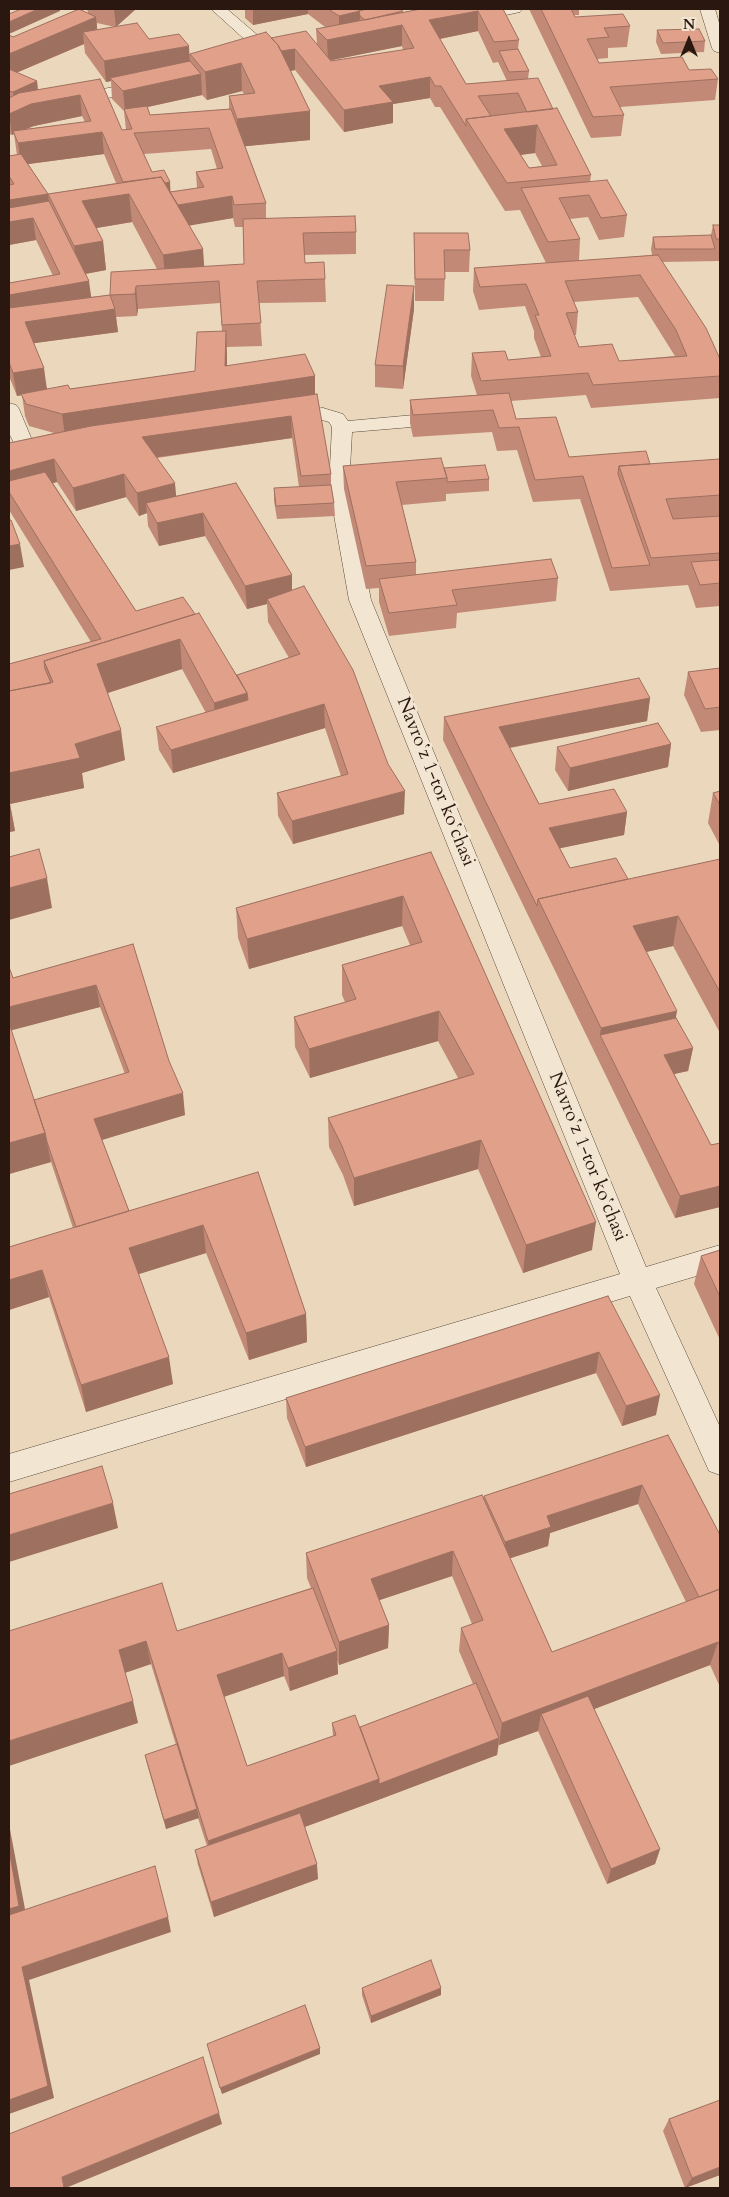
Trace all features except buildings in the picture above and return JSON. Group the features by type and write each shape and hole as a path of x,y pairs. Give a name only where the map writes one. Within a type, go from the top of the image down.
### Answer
{"street":[{"path":"218,9 269,53"},
{"path":"454,20 515,9"},
{"path":"707,9 720,48"},
{"path":"250,58 285,50"},
{"path":"45,88 63,95 98,95 165,82"},
{"path":"9,116 63,95"},
{"path":"9,409 23,443 46,452 75,448"},
{"path":"257,421 305,414 323,414 336,418 342,427 467,416"},
{"name":"Navroʻz 1-tor koʻchasi","path":"342,427 339,487 360,600 638,1282 720,1461"},
{"path":"9,1468 720,1257"}]}
